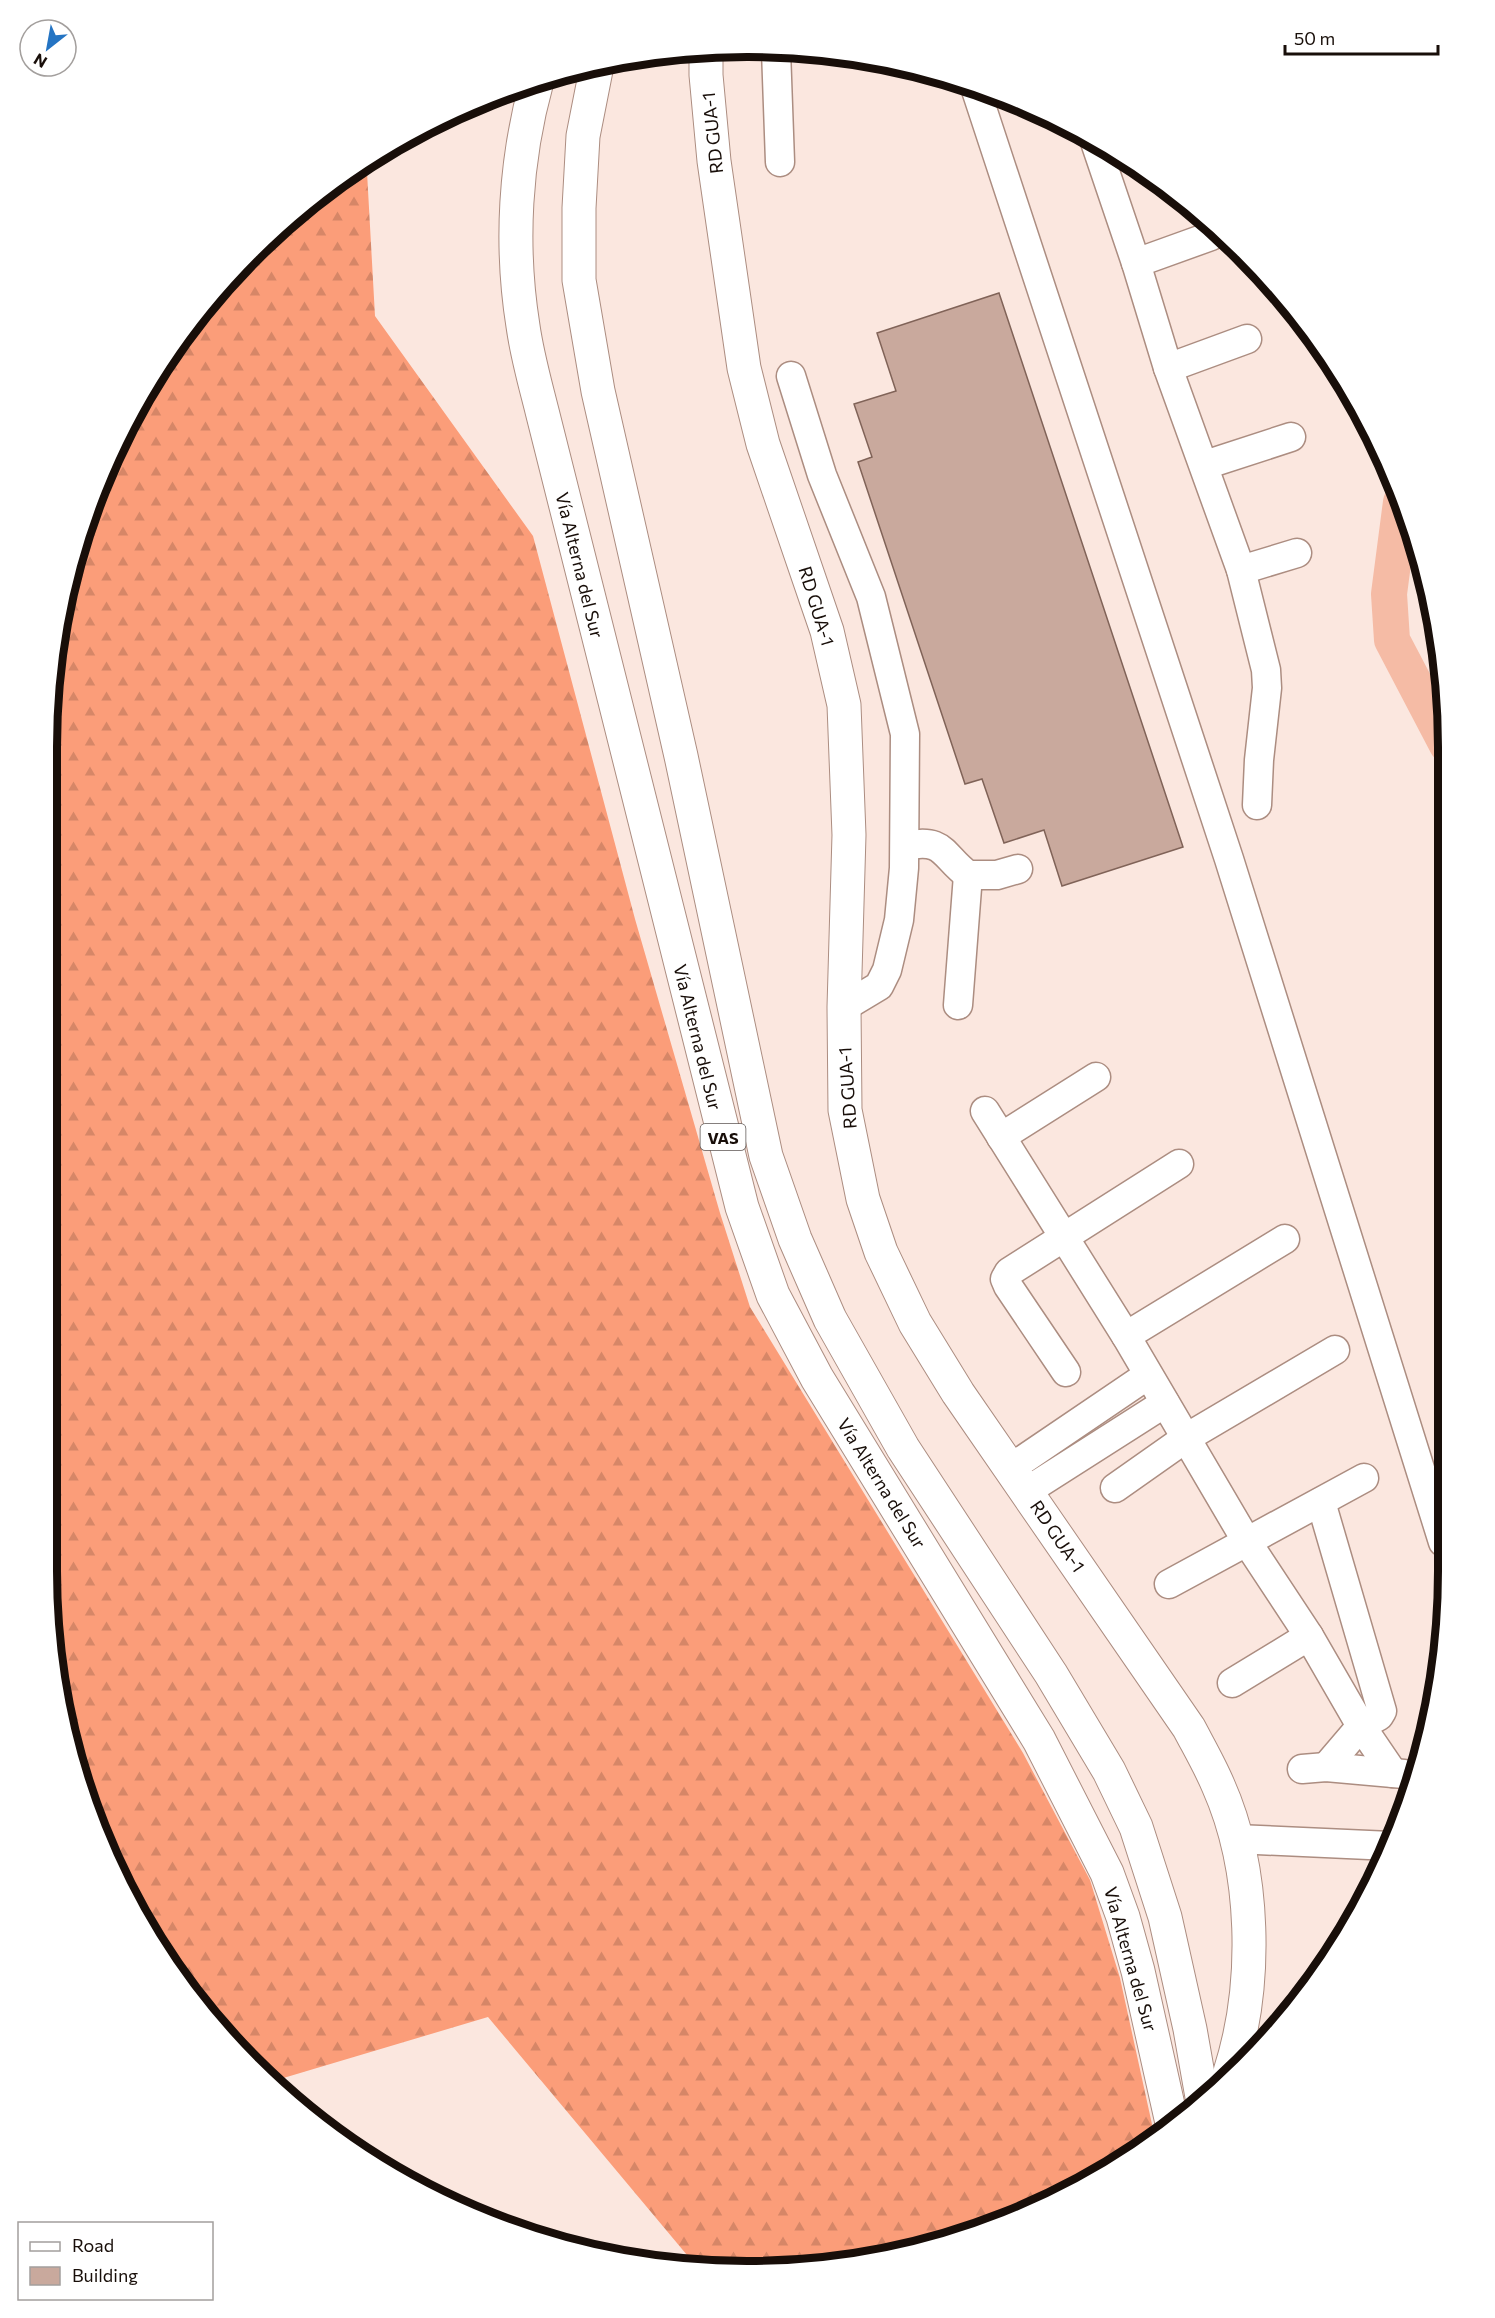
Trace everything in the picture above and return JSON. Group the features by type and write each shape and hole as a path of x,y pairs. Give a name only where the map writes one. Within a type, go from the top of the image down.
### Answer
{"main road":[{"name":"RD GUA-1","path":"706,58 714,161 744,368 763,444 827,631 843,705 849,836 844,1007 845,1110 864,1199 881,1252 915,1323 958,1393 1189,1728 1219,1786 1244,1870 1249,1950 1245,2002 1232,2063"},
{"name":"Vía Alterna del Sur","path":"595,74 583,136 579,208 579,280 598,391 681,756 766,1156 795,1239 830,1319 903,1448 1051,1674 1103,1761 1136,1827 1165,1917 1190,2029 1201,2092"},
{"name":"Vía Alterna del Sur","path":"534,92 528,112 518,189 516,252 523,326 539,400 742,1207 770,1287 792,1334 1033,1730 1107,1873 1123,1917 1138,1971 1171,2116"}],"street":[{"path":"776,58 780,162"},
{"path":"978,98 1229,859 1438,1526"},
{"path":"1106,158 1168,368 1205,465 1241,570 1266,670 1267,688 1258,770 1257,805"},
{"path":"1136,263 1211,236"},
{"path":"1168,368 1247,339"},
{"path":"791,376 822,475 872,597 904,734 905,846 898,920 887,970 879,986 844,1007"},
{"path":"1205,465 1291,437"},
{"path":"1241,570 1297,553"},
{"path":"905,846 921,842 932,844 942,849 968,875 997,875 1018,869"},
{"path":"958,1005 968,875"},
{"path":"1001,1137 1096,1077"},
{"path":"985,1111 1126,1336 1247,1542 1310,1636 1361,1726 1403,1773"},
{"path":"1066,1372 1008,1287 1005,1279 1009,1272 1179,1164"},
{"path":"1126,1336 1285,1239"},
{"path":"1115,1488 1186,1438 1335,1350"},
{"path":"1019,1479 1148,1376"},
{"path":"1019,1479 1165,1403"},
{"path":"1169,1584 1364,1478"},
{"path":"1321,1502 1382,1711 1379,1716 1361,1726 1314,1768 1403,1773"},
{"path":"1232,1683 1310,1636"},
{"path":"1236,1839 1380,1846"}],"green space":[{"path":"367,171 375,316 533,536 635,919 720,1213 750,1307 1023,1753 1090,1880 1120,1978 1153,2129 1131,2145 1053,2190 969,2224 926,2237 882,2248 793,2260 690,2259 488,2017 280,2079 228,2026 200,1991 173,1954 128,1876 94,1792 81,1749 70,1705 58,1616 57,748 58,702 70,613 94,526 110,483 128,442 173,364 228,292 259,259 292,228"}],"building":[{"path":"999,293 1183,847 1062,886 1044,830 1004,843 982,779 965,784 858,462 872,457 854,404 896,391 877,333"}],"waterway":[{"path":"1399,520 1389,594 1392,640 1438,727"}]}
